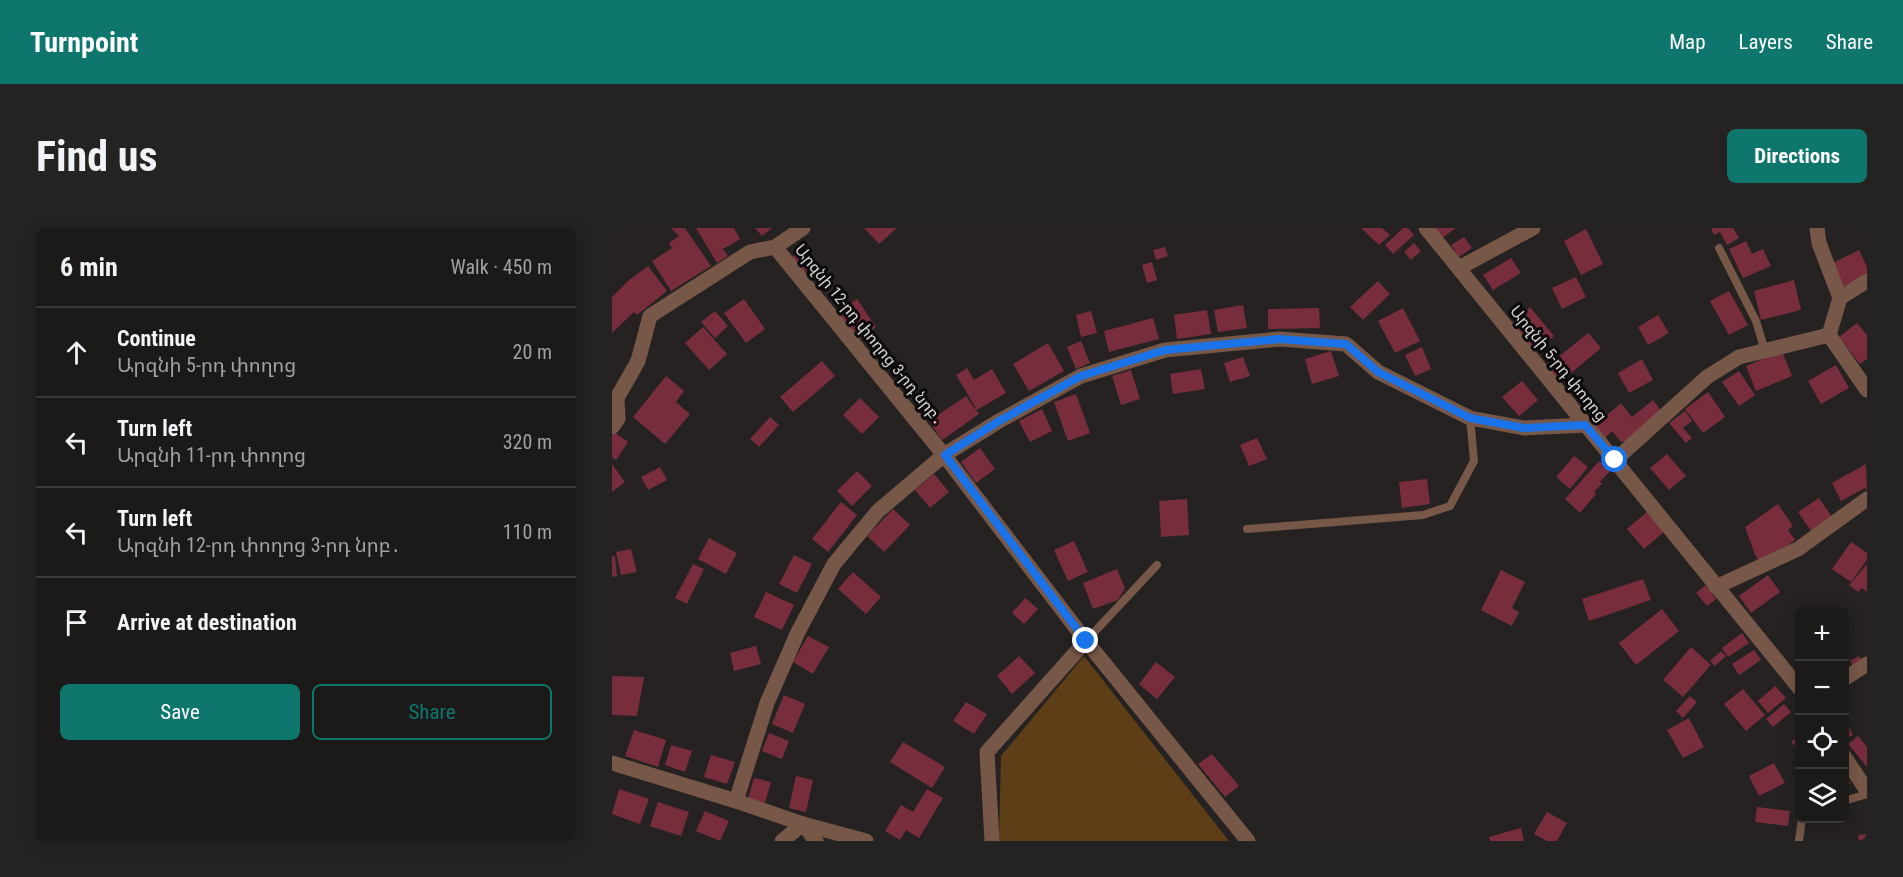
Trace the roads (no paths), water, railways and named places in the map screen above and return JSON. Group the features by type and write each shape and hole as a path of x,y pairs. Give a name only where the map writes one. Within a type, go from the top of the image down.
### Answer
{"street":[{"path":"612,427 618,419 617,398 638,361 650,316 750,252 775,247 802,228"},
{"name":"Արզնի 5-րդ փողոց","path":"1426,228 1795,683"},
{"path":"1459,268 1533,228"},
{"path":"1817,228 1819,243 1840,298 1829,335"},
{"name":"Արզնի 12-րդ փողոց 3-րդ նրբ․","path":"775,247 945,455 1086,641 1248,841"},
{"path":"1840,298 1867,281"},
{"path":"1615,460 1707,377 1739,357 1829,335"},
{"path":"1829,335 1867,390"},
{"path":"735,801 767,704 798,632 834,564 879,511 945,455 999,421 1081,376 1165,350 1279,339 1346,344 1378,372 1470,418 1524,428 1585,425"},
{"path":"1716,587 1798,549 1867,499"},
{"path":"992,841 987,752 1086,641"},
{"path":"1849,676 1867,664"},
{"path":"612,763 802,824 866,841"},
{"path":"1849,763 1867,792"},
{"path":"782,841 802,824"},
{"path":"802,824 816,841"}],"lane":[{"path":"1719,248 1756,321 1765,351"},
{"path":"1247,529 1423,514 1450,506 1474,461 1470,418"},
{"path":"1086,641 1157,565"},
{"path":"1849,799 1867,792"},
{"path":"1798,841 1801,823"}]}
